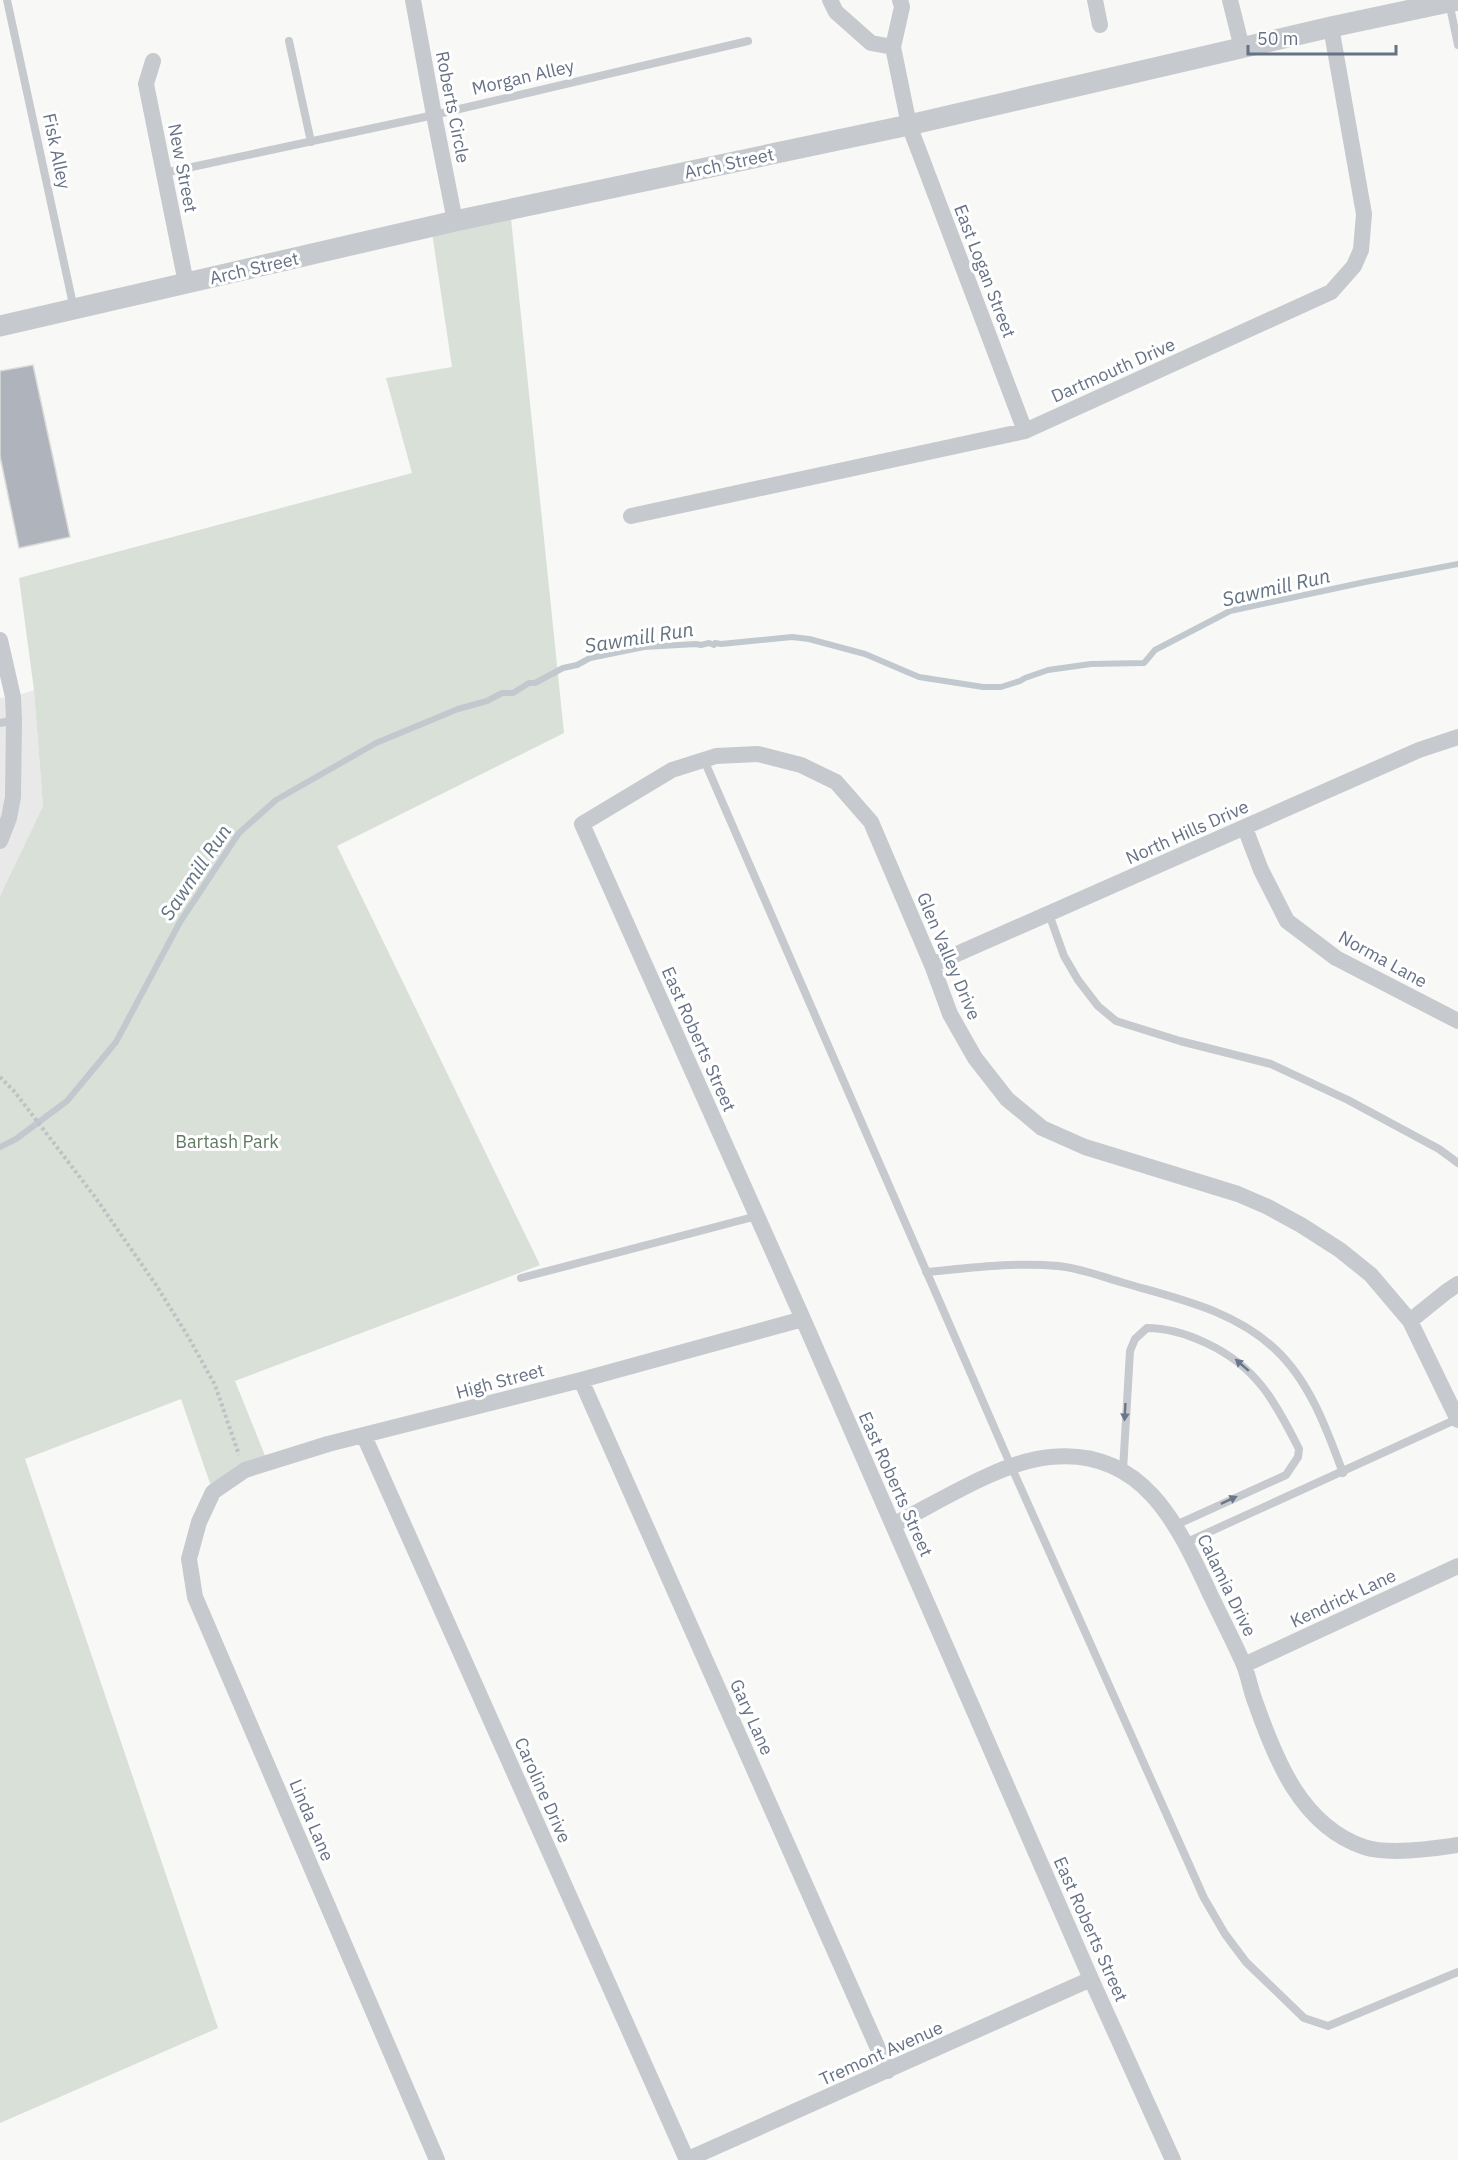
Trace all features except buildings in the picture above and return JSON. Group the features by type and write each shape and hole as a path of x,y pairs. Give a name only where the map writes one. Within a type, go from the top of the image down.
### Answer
{"street":[{"name":"Roberts Circle","path":"413,0 455,221"},
{"path":"830,0 836,12 871,43 893,47 902,7 900,0"},
{"path":"1095,0 1100,25"},
{"path":"1230,0 1242,48"},
{"name":"Arch Street","path":"0,326 455,221 909,125 1330,27 1400,6 1454,1"},
{"name":"Dartmouth Drive","path":"631,516 1025,431 1331,292 1354,266 1361,250 1364,214 1330,27"},
{"name":"East Logan Street","path":"893,47 909,125 1025,431"},
{"name":"New Street","path":"153,61 146,84 186,283"},
{"path":"0,640 13,697 7,722 13,797 9,818 0,841"},
{"name":"North Hills Drive","path":"932,965 1419,750 1458,737"},
{"name":"Glen Valley Drive","path":"582,824 672,770 716,756 758,754 801,765 836,782 871,822 932,965 950,1014 975,1058 1007,1099 1042,1128 1085,1147 1238,1194 1268,1207 1330,1244 1371,1275 1410,1321 1458,1419"},
{"name":"East Roberts Street","path":"582,824 803,1319 1091,1979 1173,2160"},
{"name":"Norma Lane","path":"1245,828 1261,870 1287,921 1336,958 1458,1021"},
{"path":"1410,1321 1458,1284"},
{"name":"High Street","path":"213,1492 245,1470 328,1444 581,1380 803,1319"},
{"name":"Gary Lane","path":"581,1380 888,2071"},
{"name":"Caroline Drive","path":"364,1436 686,2160"},
{"name":"Calamia Drive","path":"893,1525 1011,1466 1049,1456 1077,1456 1124,1470 1149,1491 1176,1526 1244,1665 1255,1703 1276,1755 1295,1791 1314,1817 1341,1836 1365,1848 1420,1851 1458,1845"},
{"name":"Linda Lane","path":"213,1492 198,1522 189,1559 195,1597 437,2160"},
{"name":"Kendrick Lane","path":"1244,1665 1458,1566"},
{"name":"Tremont Avenue","path":"686,2160 1091,1979"}],"lane":[{"name":"Fisk Alley","path":"8,0 74,309"},
{"path":"1454,1 1458,45"},
{"path":"289,41 311,142"},
{"name":"Morgan Alley","path":"164,173 434,115 748,41"},
{"path":"704,760 1011,1466 1203,1898 1224,1935 1246,1962 1304,2018 1328,2026 1458,1971"},
{"path":"1049,914 1064,956 1078,980 1098,1006 1116,1021 1180,1041 1271,1064 1348,1100 1439,1149 1458,1163"},
{"path":"522,1278 757,1216"},
{"path":"926,1272 1027,1265 1060,1266 1224,1314 1250,1329 1276,1350 1296,1374 1328,1434 1342,1473"},
{"path":"1124,1470 1130,1351 1135,1339 1147,1328 1161,1328 1193,1337 1227,1352 1246,1367 1269,1395 1299,1449 1298,1457 1286,1475 1176,1526"},
{"path":"1185,1543 1458,1419"}],"path":[{"path":"0,1077 27,1108 129,1246 189,1338 215,1385 245,1470"}],"shaded area":[{"path":"34,690 43,806 0,896 0,698 13,697"}],"green space":[{"name":"Bartash Park","path":"510,209 564,733 337,846 540,1265 235,1381 268,1463 213,1492 181,1399 25,1459 218,2028 0,2123 0,896 43,806 34,690 19,578 412,473 386,378 452,367 431,226"}],"waterway":[{"name":"Sawmill Run","path":"0,1147 16,1139 67,1101 116,1042 180,922 239,833 276,800 376,743 458,709 487,701 502,693 513,693 529,683 535,683 563,668 577,665 590,658 644,647 709,643 714,645 715,643 792,637 809,639 865,654 919,677 983,687 1001,687 1048,670 1091,664 1144,663 1155,650 1230,611 1458,564"}]}
